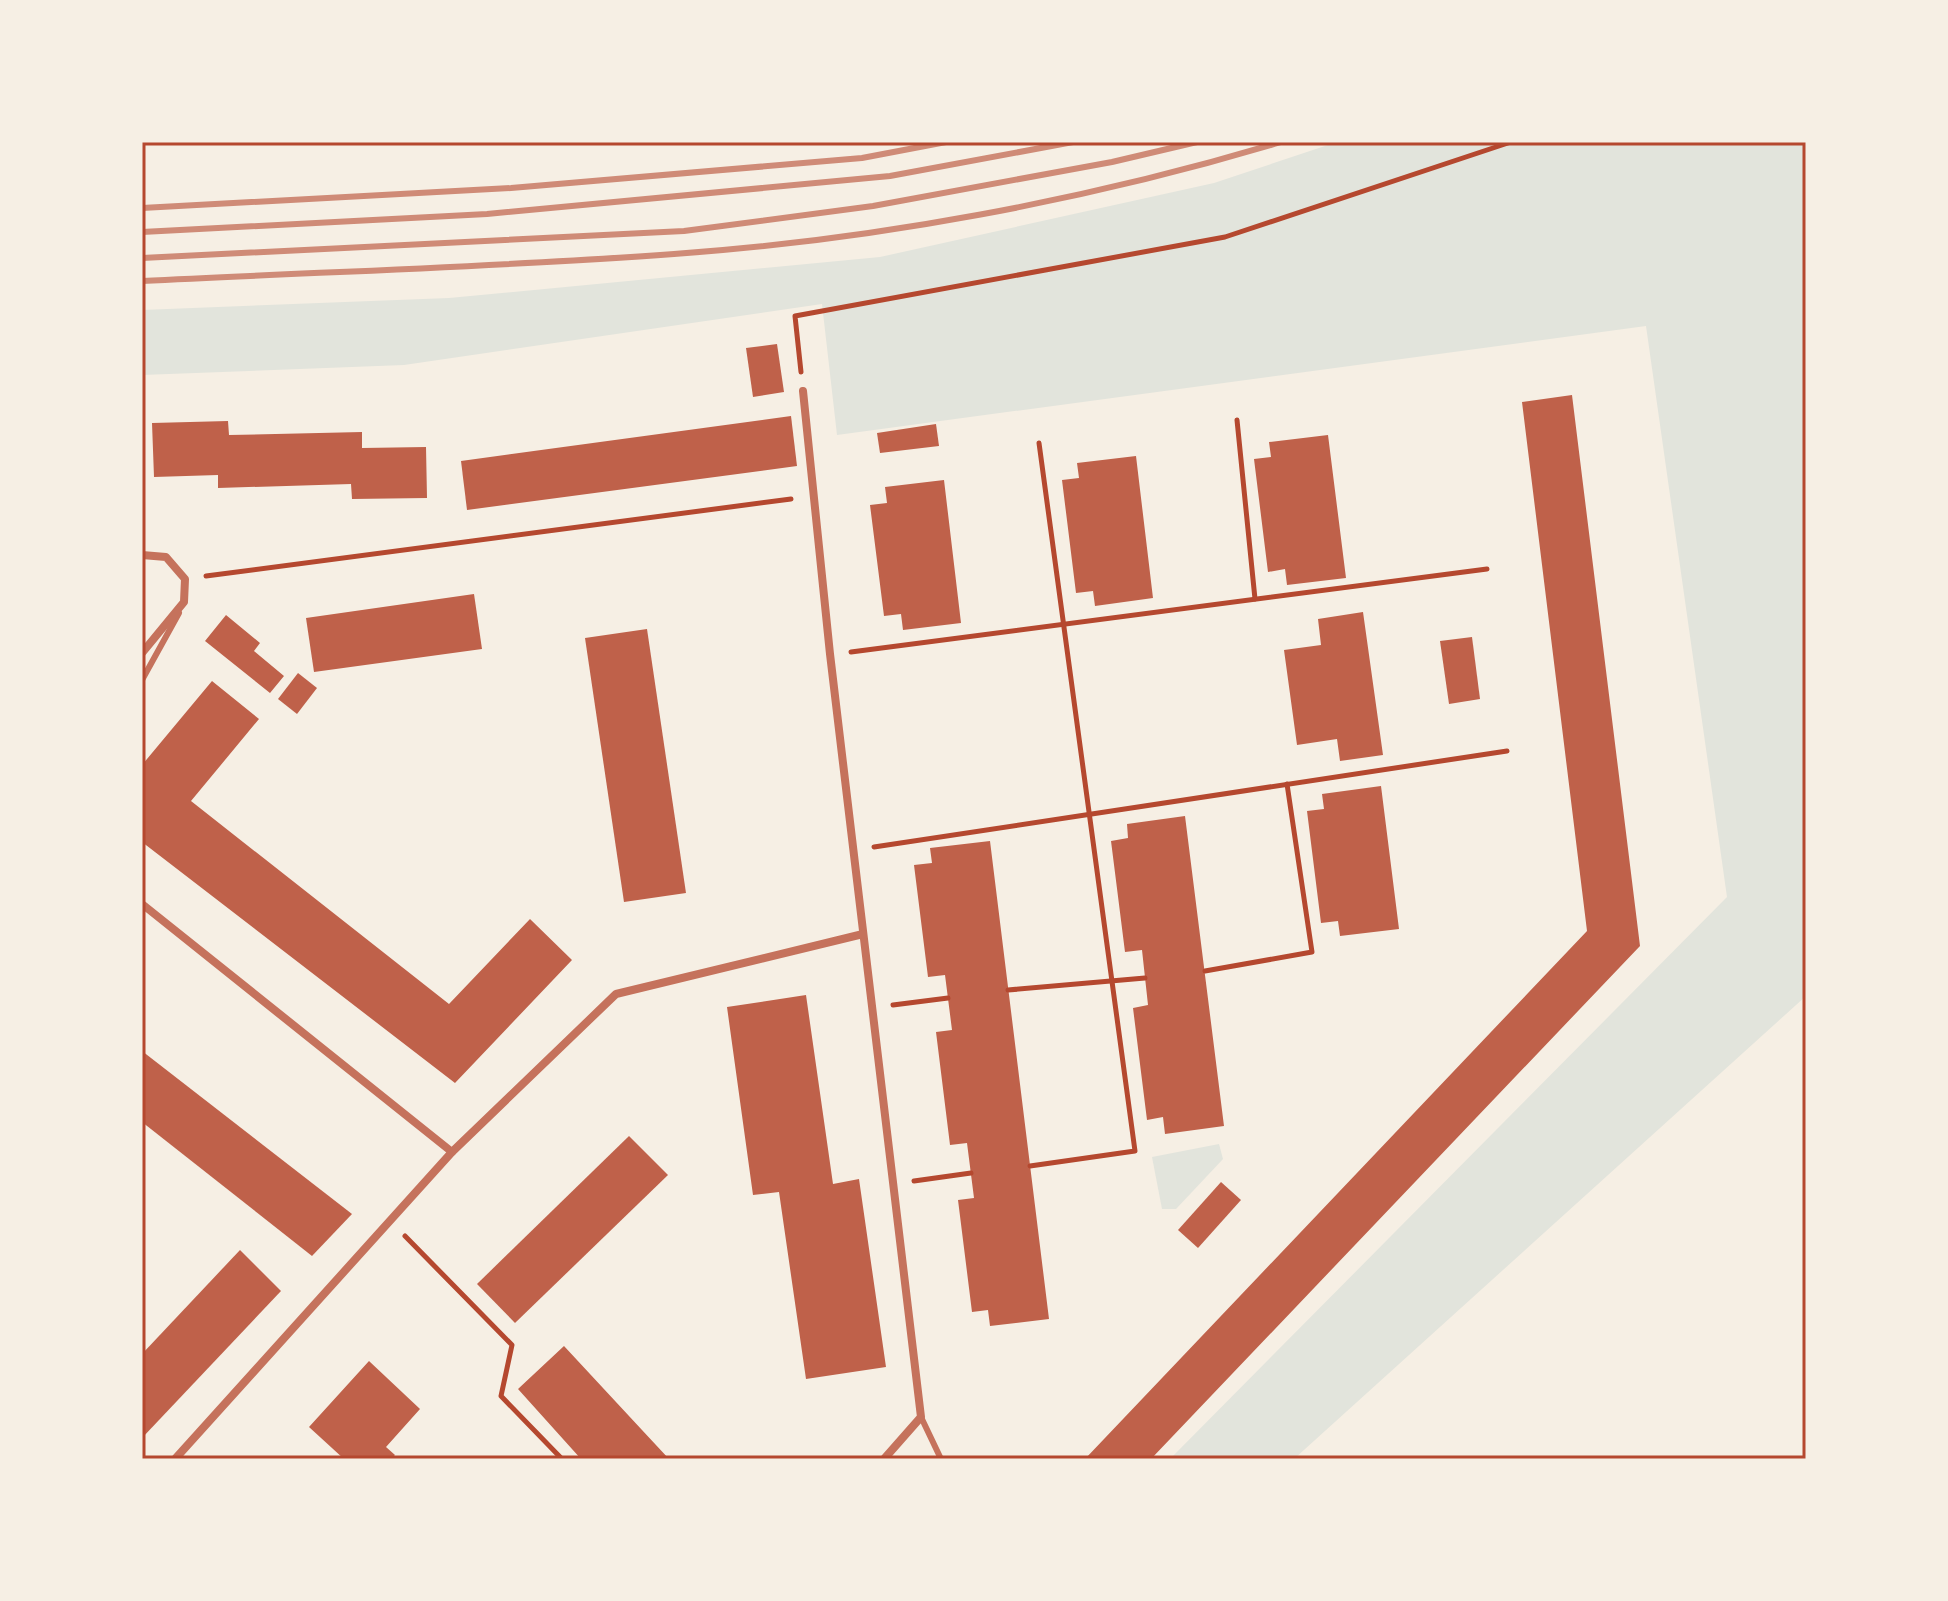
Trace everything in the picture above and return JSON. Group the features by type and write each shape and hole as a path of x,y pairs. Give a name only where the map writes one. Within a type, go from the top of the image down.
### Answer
{"street":[{"path":"803,391 830,654 921,1417 884,1459"},
{"path":"142,555 166,557 185,579 184,602 142,653"},
{"path":"142,904 452,1152"},
{"path":"175,1459 452,1152 616,994 863,934"}],"lane":[{"path":"142,680 184,602"},
{"path":"921,1417 941,1459"}],"path":[{"path":"803,391 795,316 1225,237 1511,142"},
{"path":"1237,420 1255,599"},
{"path":"1030,1166 1135,1151 1115,983 1039,443"},
{"path":"185,579 812,496"},
{"path":"830,654 1487,569"},
{"path":"853,850 1507,751"},
{"path":"1205,971 1312,952 1287,784"},
{"path":"1008,990 1145,978"},
{"path":"872,1008 948,998"},
{"path":"893,1184 971,1173"},
{"path":"391,1221 512,1345 501,1396 562,1459"}],"shaded area":[{"path":"1337,142 1806,142 1806,996 1294,1459 1170,1459 1727,897 1646,326 837,435 822,304 404,365 142,375 142,310 449,298 880,257 1214,183"},
{"path":"1219,1144 1223,1159 1176,1209 1162,1209 1152,1157"}],"building":[{"path":"777,344 784,392 753,397 746,348"},
{"path":"1572,395 1640,946 1151,1459 1085,1459 1587,931 1522,402"},
{"path":"791,416 797,466 467,510 461,461"},
{"path":"228,421 229,435 362,432 362,448 426,447 427,498 352,499 351,484 218,488 218,475 154,477 152,423"},
{"path":"936,424 939,446 880,453 877,433"},
{"path":"1328,435 1346,578 1287,585 1285,569 1268,572 1254,459 1271,457 1269,442"},
{"path":"1136,456 1153,598 1095,606 1093,591 1076,593 1062,480 1079,478 1077,463"},
{"path":"944,480 961,623 903,630 901,614 884,616 870,505 887,503 885,487"},
{"path":"474,594 482,649 314,672 306,618"},
{"path":"1363,612 1383,755 1340,761 1337,739 1297,745 1284,650 1321,645 1318,619"},
{"path":"226,615 260,643 254,651 284,676 270,693 205,641"},
{"path":"647,629 686,893 624,902 585,638"},
{"path":"1472,637 1480,699 1449,704 1440,641"},
{"path":"298,673 317,688 297,714 278,699"},
{"path":"212,681 259,719 191,801 449,1004 530,919 572,960 455,1083 142,842 142,765"},
{"path":"1381,786 1399,929 1340,936 1338,921 1321,923 1307,811 1324,809 1322,794"},
{"path":"1185,816 1224,1126 1165,1134 1163,1117 1147,1120 1133,1008 1148,1005 1142,950 1125,952 1111,841 1128,838 1127,824"},
{"path":"990,841 1049,1319 990,1326 988,1310 972,1312 958,1200 974,1198 967,1143 950,1145 936,1032 952,1030 945,975 928,977 914,865 932,863 930,848"},
{"path":"806,995 833,1184 859,1179 886,1367 806,1379 779,1192 753,1195 727,1007"},
{"path":"142,1051 352,1214 312,1256 142,1122"},
{"path":"629,1136 668,1175 515,1323 477,1284"},
{"path":"1221,1182 1241,1200 1198,1248 1178,1230"},
{"path":"240,1250 281,1291 142,1438 142,1354"},
{"path":"564,1346 669,1459 581,1459 518,1389"},
{"path":"369,1361 420,1409 386,1447 395,1455 391,1459 344,1459 309,1427"}],"railway":[{"path":"142,208 511,188 862,158 946,142"},
{"path":"142,232 487,214 890,176 1073,142"},
{"path":"142,258 684,231 873,206 1112,162 1197,142"},
{"path":"142,281 608,259 826,239 1057,199 1281,142"}]}
